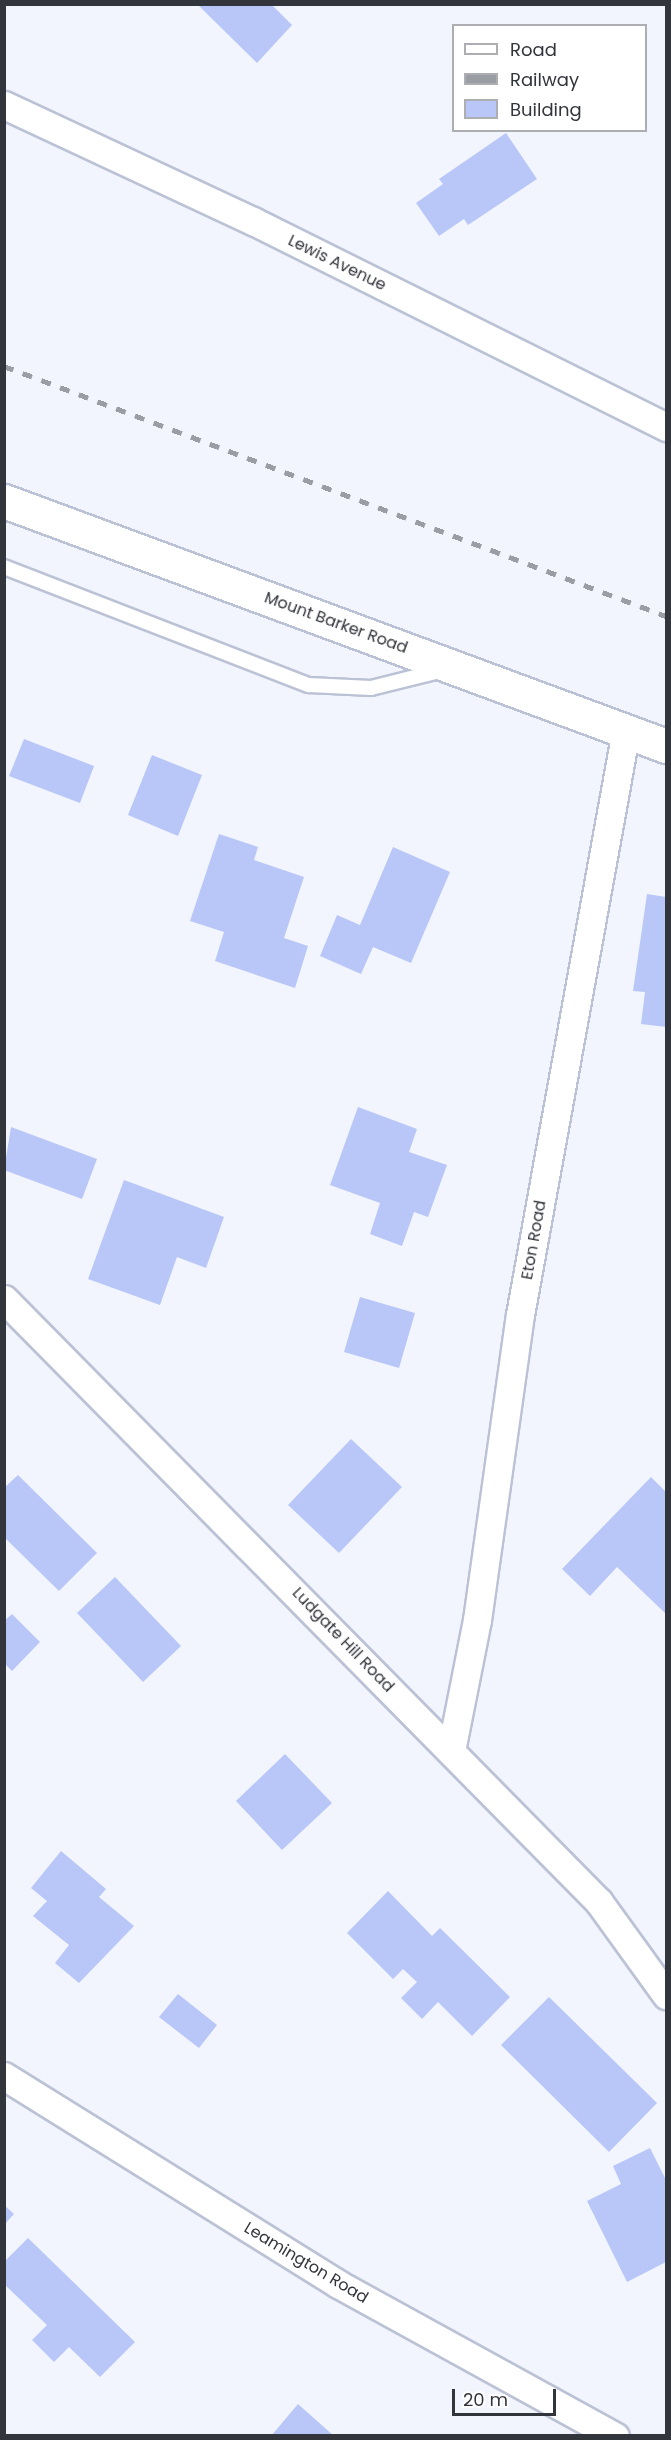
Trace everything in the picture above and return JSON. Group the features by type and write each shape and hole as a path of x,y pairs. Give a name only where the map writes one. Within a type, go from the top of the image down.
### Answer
{"main road":[{"name":"Mount Barker Road","path":"4,501 666,746"}],"street":[{"name":"Lewis Avenue","path":"4,105 253,221 666,427"},
{"name":"Eton Road","path":"451,1751 477,1620 520,1315 627,730"},
{"name":"Ludgate Hill Road","path":"4,1299 599,1902 666,1995"},
{"name":"Leamington Road","path":"4,2076 338,2284 615,2436"}],"lane":[{"path":"4,567 309,685 371,688 455,667"}],"building":[{"path":"197,4 271,4 292,25 257,63"},
{"path":"506,133 537,179 468,225 464,219 439,236 416,203 443,184 439,179"},
{"path":"24,739 94,766 80,803 9,776"},
{"path":"152,755 202,775 178,836 128,815"},
{"path":"219,834 258,847 254,860 304,877 284,938 308,946 295,988 215,961 224,932 190,921"},
{"path":"393,847 450,872 411,963 373,947 361,974 320,956 337,915 360,925"},
{"path":"647,894 666,897 666,1027 641,1024 645,992 633,991"},
{"path":"358,1107 417,1129 409,1152 447,1165 428,1217 414,1212 402,1246 370,1234 380,1203 330,1185"},
{"path":"11,1127 97,1159 82,1199 4,1170"},
{"path":"124,1180 224,1217 206,1268 177,1257 160,1305 88,1279"},
{"path":"360,1297 415,1313 399,1368 344,1352"},
{"path":"351,1439 402,1487 339,1553 288,1505"},
{"path":"18,1475 97,1553 59,1591 4,1537 4,1488"},
{"path":"651,1477 666,1492 665,1613 617,1567 590,1596 562,1569"},
{"path":"115,1577 181,1646 143,1682 77,1613"},
{"path":"12,1614 40,1642 12,1671 4,1663 4,1621"},
{"path":"285,1754 332,1803 282,1850 236,1801"},
{"path":"61,1851 106,1889 99,1897 134,1926 79,1983 55,1963 69,1945 33,1916 47,1901 31,1888"},
{"path":"388,1891 432,1936 440,1928 510,1997 472,2036 438,2002 422,2019 401,1998 417,1982 403,1969 393,1979 347,1933"},
{"path":"178,1994 217,2025 199,2048 159,2017"},
{"path":"549,1997 657,2103 609,2152 501,2045"},
{"path":"650,2148 666,2180 666,2262 627,2282 587,2201 621,2184 613,2166"},
{"path":"4,2205 14,2214 4,2225"},
{"path":"28,2238 135,2342 100,2377 69,2347 54,2362 32,2340 47,2325 4,2284 4,2262"},
{"path":"298,2404 334,2436 271,2436"}],"railway":[{"path":"4,366 666,616"}]}
